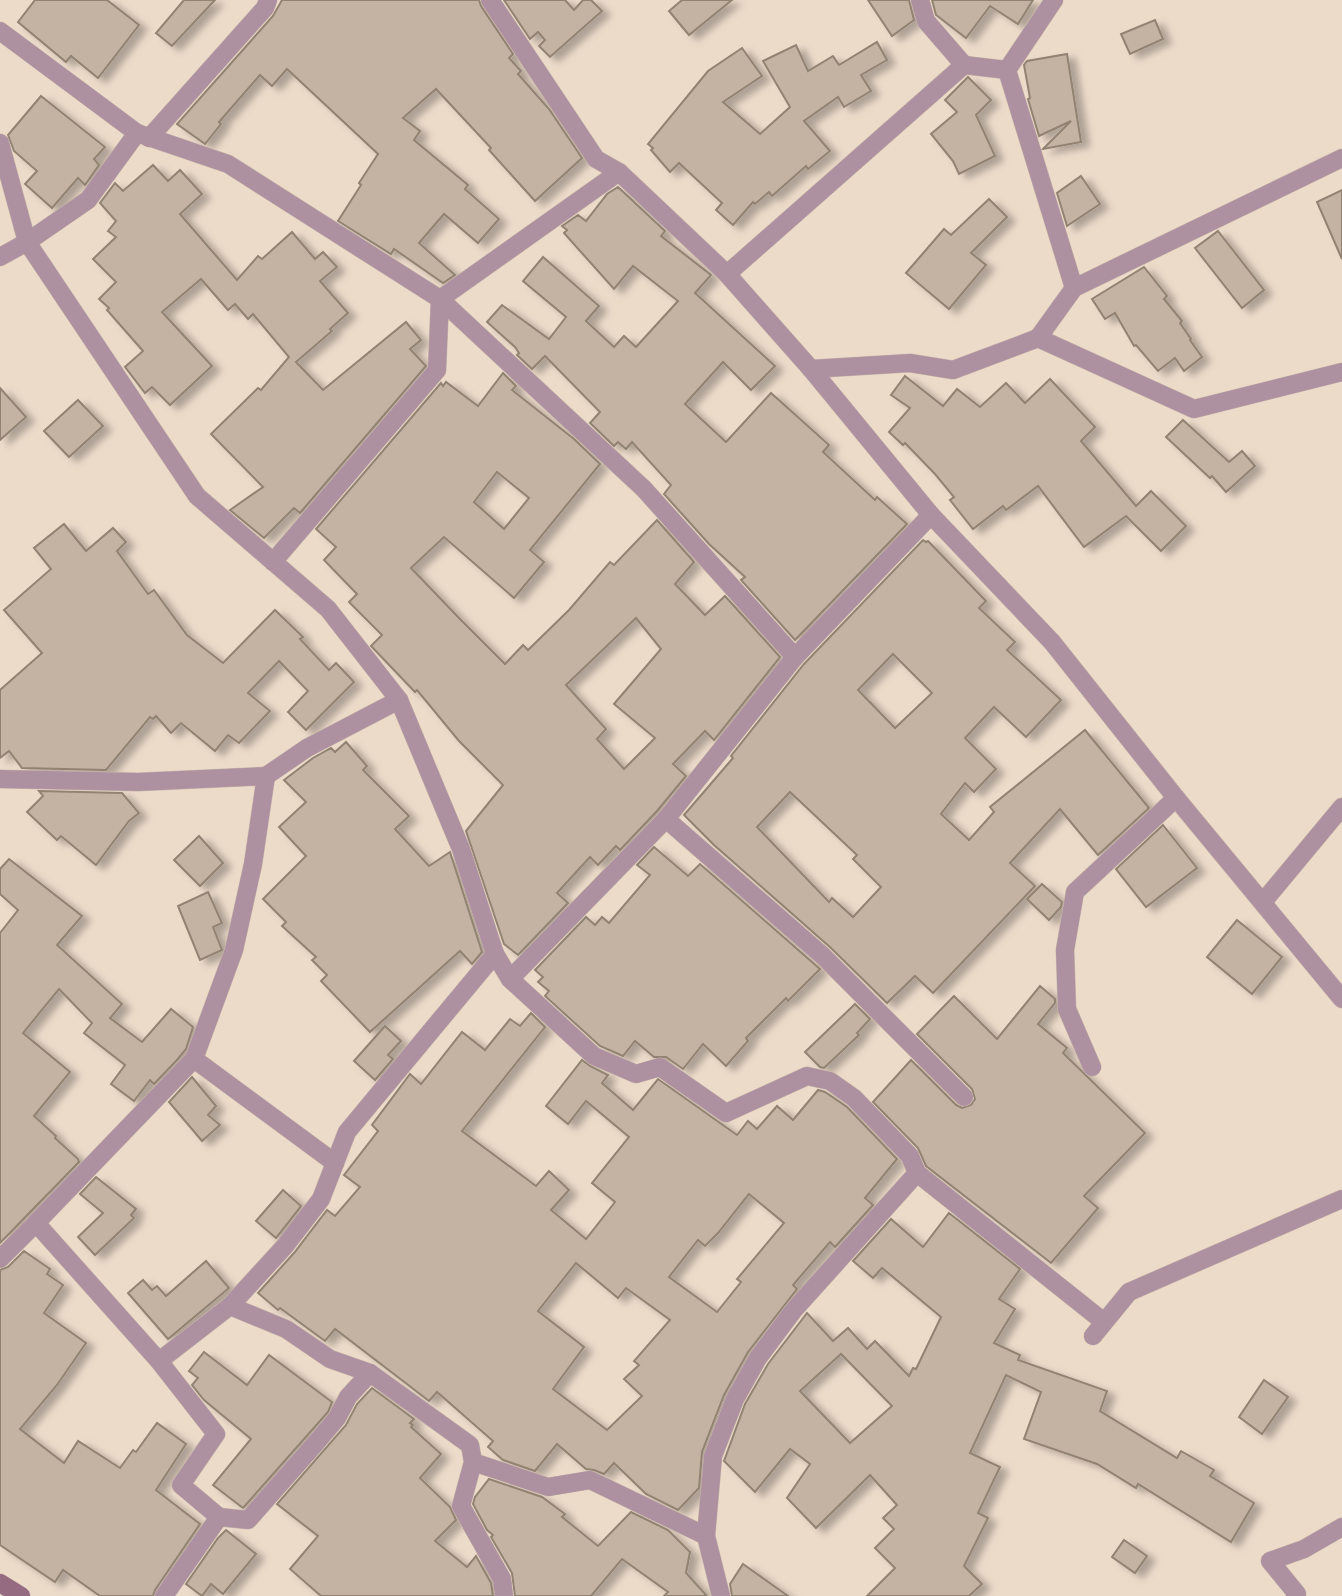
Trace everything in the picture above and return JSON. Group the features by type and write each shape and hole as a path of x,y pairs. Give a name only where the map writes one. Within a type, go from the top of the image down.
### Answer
{"main road":[{"path":"0,1583 21,1596"}],"street":[{"path":"0,257 88,200 143,136 265,8 268,0"},
{"path":"490,0 596,159 619,172 727,274 811,369 931,515 1052,642 1342,999"},
{"path":"920,0 926,21 964,65 1007,69"},
{"path":"1007,69 1054,0"},
{"path":"0,31 143,136 228,164 440,299 644,489 795,657"},
{"path":"727,274 964,65"},
{"path":"1007,69 1074,288"},
{"path":"0,143 27,242 197,496 328,610 399,700 461,849 495,954 510,979 594,1056 636,1074 660,1067 726,1113 807,1076 830,1081 854,1098 910,1156 917,1172 1104,1322"},
{"path":"811,369 910,363 953,370 1038,338 1074,288 1342,158"},
{"path":"440,299 619,172"},
{"path":"273,562 437,370 440,299"},
{"path":"1038,338 1194,409 1342,372"},
{"path":"510,979 666,819 795,657 931,515"},
{"path":"0,779 138,782 266,776 307,748 399,700"},
{"path":"0,1259 194,1059 234,950 253,864 266,776"},
{"path":"1092,1067 1067,1009 1065,950 1075,892 1176,797"},
{"path":"1263,902 1342,807"},
{"path":"666,819 823,956 964,1097"},
{"path":"159,1362 230,1306 285,1246 321,1199 346,1132 495,954"},
{"path":"194,1059 335,1163"},
{"path":"721,1596 706,1536 713,1456 735,1399 758,1358 793,1311 917,1172"},
{"path":"1093,1336 1129,1292 1342,1199"},
{"path":"36,1223 159,1362 216,1434 181,1485 219,1517 248,1520 337,1418 348,1397 370,1373"},
{"path":"230,1306 286,1329 330,1359 370,1373 470,1445 473,1462 461,1506 502,1579 504,1596"},
{"path":"473,1462 548,1487 590,1480 706,1536"},
{"path":"164,1596 219,1517"},
{"path":"1295,1596 1297,1594 1270,1561 1304,1549 1342,1527"}],"building":[{"path":"35,0 107,0 139,25 98,78 71,56 66,62 18,22"},
{"path":"184,0 215,0 172,46 156,33"},
{"path":"282,0 479,0 513,54 509,58 521,71 518,74 549,109 582,158 535,201 489,150 491,148 436,89 403,118 420,131 414,140 468,185 465,189 499,219 478,243 444,214 419,243 455,275 443,283 394,249 391,254 338,221 378,154 287,69 272,86 260,75 219,122 221,124 205,144 177,124 273,16"},
{"path":"504,0 565,0 574,10 583,0 591,0 602,11 550,57 539,46 545,40 538,32 530,39"},
{"path":"682,0 732,0 689,35 669,11"},
{"path":"868,0 909,0 914,20 892,36"},
{"path":"932,0 1033,0 1018,24 990,6 966,38 936,15"},
{"path":"1155,20 1163,39 1130,54 1121,34"},
{"path":"877,42 887,60 861,75 871,91 844,107 838,97 804,121 830,151 808,169 806,166 772,196 769,192 755,204 753,202 733,225 716,210 722,203 679,163 670,172 648,144 708,71 742,48 762,76 723,102 760,134 790,107 763,61 796,45 808,71 833,56 839,65"},
{"path":"1067,54 1081,142 1043,149 1071,121 1039,136 1028,99 1030,98 1024,65 1027,61"},
{"path":"968,77 991,100 976,115 995,156 959,174 953,161 931,134 957,112 945,100"},
{"path":"41,96 105,147 94,159 99,165 85,185 78,178 52,208 25,184 37,171 14,151 8,135"},
{"path":"153,165 168,181 180,170 202,194 180,214 237,280 258,256 262,259 292,232 315,259 323,252 337,267 320,281 348,313 330,329 332,331 296,362 323,390 406,322 421,340 410,349 426,366 300,513 294,508 264,538 230,510 263,487 211,434 258,388 261,390 289,357 253,314 248,319 235,304 228,310 201,279 162,312 212,366 170,405 152,387 145,393 125,367 143,351 99,299 116,282 93,259 116,237 108,231 116,221 100,203 115,183 123,191"},
{"path":"1081,176 1100,204 1067,226 1057,193"},
{"path":"618,187 665,231 661,236 711,275 695,293 775,366 751,390 723,362 685,404 726,442 771,393 829,445 823,452 875,500 877,497 907,524 795,640 741,580 745,577 709,544 664,494 671,485 632,442 626,449 618,442 614,446 590,423 600,412 545,356 532,369 517,355 519,353 515,347 487,322 502,305 549,339 566,317 523,281 543,257 599,306 586,321 614,347 624,336 636,347 678,301 633,266 614,289 564,233 567,230 562,226 578,215 586,221 607,194"},
{"path":"1342,190 1342,259 1317,202"},
{"path":"989,199 1007,217 971,253 986,265 949,309 906,273 944,229 951,235"},
{"path":"1218,231 1264,290 1242,308 1195,248"},
{"path":"1144,267 1167,296 1164,299 1182,321 1180,323 1202,357 1184,371 1175,358 1158,371 1136,345 1134,346 1115,313 1105,319 1092,299"},
{"path":"503,373 516,386 512,390 574,439 600,464 530,550 544,562 514,598 444,537 411,568 505,664 523,645 528,650 569,610 610,562 614,565 657,520 694,562 675,584 705,615 725,596 780,657 714,740 705,731 673,764 686,776 657,811 620,850 616,846 598,865 590,857 557,893 568,903 518,955 504,944 466,831 503,785 459,741 417,690 415,692 371,646 382,635 349,602 357,594 324,560 336,547 316,529 441,383 443,386 446,382 478,406","holes":["497,472 529,498 504,529 474,502","636,618 661,649 614,704 655,738 624,769 597,739 606,729 566,685"]},
{"path":"905,376 943,406 957,389 980,407 1006,383 1025,403 1050,379 1095,427 1081,441 1136,506 1151,491 1186,526 1161,551 1126,516 1084,547 1038,486 1006,510 1003,506 973,529 950,500 954,497 935,474 905,443 903,445 889,432 910,408 891,395"},
{"path":"0,388 26,417 0,440"},
{"path":"78,400 103,426 69,457 44,431"},
{"path":"1183,420 1229,462 1242,451 1255,466 1226,492 1212,476 1210,478 1166,437"},
{"path":"64,524 86,551 113,528 126,542 117,551 148,594 154,590 187,635 223,663 275,610 303,637 300,639 329,670 336,663 354,682 306,730 288,712 308,691 279,661 248,693 270,711 239,743 228,735 215,751 181,723 171,733 156,716 153,719 150,717 106,770 22,768 9,751 0,758 0,690 42,653 4,610 51,569 34,548"},
{"path":"923,540 928,541 986,601 979,608 1015,642 1007,650 1061,700 1026,737 994,707 965,738 996,769 974,792 965,783 941,814 969,840 994,812 990,807 1085,730 1149,808 1098,855 1060,809 1010,863 1035,886 933,993 915,976 887,1003 831,948 714,845 684,815 733,758 731,756 804,664","holes":["893,654 932,693 895,728 858,690","790,792 857,855 853,859 881,887 853,917 832,898 829,902 757,827"]},
{"path":"346,742 367,766 363,770 409,816 395,829 429,866 450,852 482,952 472,964 460,951 370,1032 321,981 327,975 312,960 316,957 282,926 286,922 263,899 306,856 279,827 306,802 284,780 313,758 331,748 335,752"},
{"path":"39,791 122,793 139,813 129,821 96,865 61,836 57,840 27,812 43,796"},
{"path":"1163,825 1197,868 1146,907 1116,869"},
{"path":"199,836 223,863 200,886 174,860"},
{"path":"654,847 688,876 700,864 820,969 746,1038 748,1041 726,1066 703,1044 683,1069 666,1057 654,1057 635,1041 623,1056 600,1046 545,996 549,991 538,982 543,977 535,970 586,917 595,925 602,917 609,923 650,875 637,865"},
{"path":"9,859 82,916 57,945 122,1004 110,1018 142,1042 171,1009 193,1027 186,1049 154,1084 150,1080 134,1101 111,1084 125,1065 84,1033 92,1023 59,989 23,1033 70,1072 34,1116 79,1162 0,1243 0,933 18,910 0,894 0,869"},
{"path":"1042,884 1062,902 1061,907 1049,920 1027,899"},
{"path":"208,892 222,923 213,927 222,950 200,960 178,906"},
{"path":"1237,920 1282,957 1252,994 1207,957"},
{"path":"1040,986 1055,999 1055,1003 1038,1024 1067,1048 1063,1053 1145,1133 1084,1196 1098,1208 1051,1263 926,1166 918,1148 873,1102 911,1060 956,1105 962,1108 971,1105 975,1099 972,1089 917,1034 954,996 997,1039"},
{"path":"855,1004 870,1019 857,1033 859,1035 824,1068 820,1067 805,1052"},
{"path":"531,1013 545,1027 462,1131 536,1186 549,1171 569,1190 551,1210 586,1239 615,1202 592,1183 629,1137 586,1101 568,1124 546,1106 582,1060 608,1075 602,1083 633,1110 658,1079 737,1135 748,1121 757,1129 777,1106 793,1120 818,1090 825,1092 847,1107 897,1159 865,1198 873,1205 835,1247 830,1242 793,1285 797,1289 748,1352 724,1395 702,1452 699,1488 678,1510 646,1494 614,1463 604,1474 586,1469 557,1444 535,1471 503,1460 488,1447 493,1441 437,1392 429,1401 335,1329 325,1341 280,1308 278,1310 258,1293 294,1253 327,1210 335,1216 360,1187 344,1175 378,1131 372,1125 410,1074 421,1084 462,1032 485,1050 510,1019 520,1026","holes":["749,1194 784,1223 737,1279 741,1282 717,1312 669,1277 698,1240 705,1246","576,1263 618,1298 626,1288 670,1320 634,1361 639,1365 624,1379 642,1396 607,1430 553,1389 584,1347 538,1311"]},
{"path":"385,1026 401,1041 388,1055 393,1059 375,1080 354,1061"},
{"path":"192,1077 216,1106 208,1115 220,1125 202,1141 169,1102"},
{"path":"96,1177 136,1209 131,1215 134,1218 95,1255 78,1237 103,1213 80,1194"},
{"path":"283,1190 301,1206 276,1238 256,1221"},
{"path":"949,1213 1020,1269 999,1299 1015,1309 994,1343 1020,1355 1018,1360 1107,1391 1100,1411 1177,1458 1181,1451 1214,1470 1210,1476 1254,1503 1231,1542 1138,1484 1136,1488 1097,1464 1024,1439 1041,1392 1006,1375 970,1453 1000,1467 978,1513 988,1518 964,1566 982,1584 969,1596 867,1596 895,1568 875,1548 894,1529 883,1518 897,1505 870,1475 816,1528 787,1498 810,1464 790,1449 755,1492 724,1461 745,1404 768,1364 807,1313 833,1341 848,1328 867,1349 875,1341 909,1376 913,1368 916,1369 941,1317 882,1268 873,1278 853,1261 891,1219 923,1247","holes":["841,1354 892,1406 850,1443 800,1391"]},
{"path":"24,1251 50,1269 47,1274 63,1285 44,1313 86,1343 57,1385 20,1429 64,1463 78,1441 120,1468 133,1450 136,1452 157,1423 186,1444 156,1490 200,1524 153,1596 100,1596 63,1570 55,1582 0,1545 0,1270 8,1267"},
{"path":"206,1261 229,1288 168,1339 128,1293 143,1280 152,1290 157,1286 166,1296"},
{"path":"204,1352 247,1385 269,1355 332,1402 328,1412 243,1508 213,1485 251,1439 204,1400 192,1385 198,1378 189,1371"},
{"path":"1264,1380 1288,1397 1262,1434 1239,1417"},
{"path":"372,1388 414,1419 410,1423 413,1425 411,1427 441,1454 420,1478 450,1507 456,1520 435,1541 467,1567 476,1556 491,1583 493,1596 321,1596 290,1569 318,1536 277,1504 346,1425 357,1404"},
{"path":"489,1479 542,1497 565,1514 562,1517 598,1546 631,1512 668,1530 690,1552 686,1573 707,1596 664,1596 668,1592 622,1559 591,1596 515,1596 512,1573 491,1537 493,1535 487,1530 473,1504"},
{"path":"226,1530 256,1554 223,1594 211,1584 202,1596 186,1584"},
{"path":"1124,1540 1147,1556 1135,1573 1112,1557"},
{"path":"743,1564 788,1596 732,1596 730,1584"}]}
